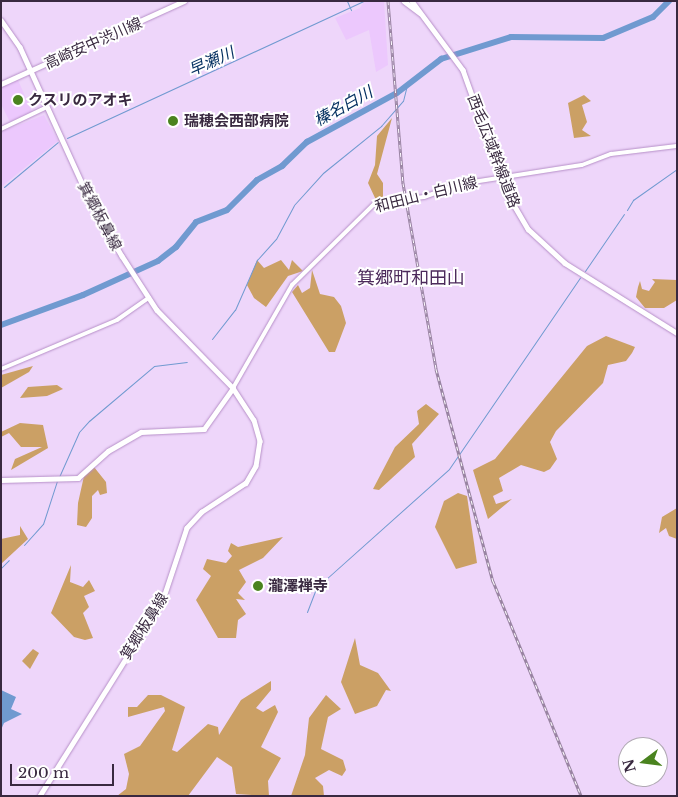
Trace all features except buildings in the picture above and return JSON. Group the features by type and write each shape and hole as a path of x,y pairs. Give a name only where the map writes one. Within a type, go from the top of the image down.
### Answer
{"main road":[{"name":"高崎安中渋川線","path":"1,84 184,1"},
{"name":"西毛広域幹線道路","path":"404,1 429,21"},
{"name":"西毛広域幹線道路","path":"412,1 444,39 462,70 501,177 522,220 546,249 677,333"},
{"name":"箕郷板鼻線","path":"1,20 31,71 91,203 140,286 233,388 258,432 259,455 252,475 190,524 162,600 40,796"},
{"path":"1,480 78,478 136,434 153,430 200,430 233,388"}],"street":[{"path":"1,129 47,107"},
{"name":"和田山・白川線","path":"233,388 292,285 371,207 501,177 582,165 611,154 677,146"},
{"path":"1,369 117,320 149,298"}],"shaded area":[{"path":"364,1 384,1 388,65 376,72 369,30 346,40 335,18 360,8"},
{"path":"18,80 32,112 10,122 1,104 1,87"},
{"path":"584,95 591,101 582,105 587,122 582,130 591,136 574,138 568,103"},
{"path":"44,115 58,141 1,187 1,132"},
{"path":"392,118 377,174 383,183 383,198 376,200 368,183 375,165 377,136"},
{"path":"257,260 264,268 281,260 289,270 292,260 303,271 288,276 266,307 254,298 247,285"},
{"path":"312,270 320,294 334,297 341,306 346,323 335,352 329,352 292,292 298,285 302,293 310,288"},
{"path":"652,279 677,280 677,300 664,308 645,308 636,297 638,287 640,281 642,289 649,291 655,282"},
{"path":"606,336 635,347 632,353 626,361 608,365 603,383 556,431 550,442 557,459 550,469 544,472 521,465 499,478 503,491 493,496 496,504 512,499 488,519 473,470 495,459 587,346"},
{"path":"33,366 29,372 1,388 1,375"},
{"path":"57,385 63,389 47,396 20,398 28,387"},
{"path":"426,404 439,414 412,444 415,457 379,490 373,489 395,447 419,424 417,411"},
{"path":"20,423 43,425 48,448 11,470 15,459 42,447 21,447 9,433 1,437 1,432"},
{"path":"94,467 106,482 107,493 100,495 98,490 92,496 92,518 86,527 77,525 78,503 84,476"},
{"path":"458,493 467,496 477,563 456,569 435,527 444,501"},
{"path":"677,508 677,539 669,536 666,528 659,533 662,517"},
{"path":"20,526 28,539 1,564 1,539 20,535"},
{"path":"283,537 263,558 239,570 246,582 238,593 245,600 236,599 246,614 238,620 236,638 218,638 196,600 211,576 203,569 207,559 226,563 232,556 228,551 231,543 238,547"},
{"path":"71,565 70,582 83,587 89,580 95,591 84,596 89,607 83,613 93,638 85,640 74,637 51,613"},
{"path":"355,638 360,665 378,673 391,691 386,690 377,706 355,714 341,682"},
{"path":"33,649 39,653 30,669 22,661"},
{"path":"271,681 271,690 256,708 263,712 275,705 278,712 261,747 281,758 268,781 269,796 236,794 232,767 217,757 188,796 117,796 126,789 129,774 124,754 140,746 165,711 164,707 128,717 128,707 137,707 148,695 161,695 185,707 172,750 177,752 208,724 218,727 219,735 241,700"},
{"path":"326,695 341,709 328,717 321,749 343,760 346,770 342,776 329,770 315,778 323,786 324,796 291,796 305,755 309,718"}],"water":[{"path":"1,690 16,697 11,709 22,714 4,723 1,730"}],"waterway":[{"name":"早瀬川","path":"347,1 351,10"},
{"name":"早瀬川","path":"67,138 363,1"},
{"name":"榛名白川","path":"1,325 83,295 158,261 176,247 196,222 227,210 257,180 282,166 307,142 397,93 441,59 511,37 603,38 653,17 669,1"},
{"path":"212,339 235,310 257,260 276,239 294,205 323,173 381,126 403,101 407,85"},
{"name":"早瀬川","path":"4,187 58,142"},
{"path":"627,210 633,200 677,169"},
{"path":"585,271 624,214"},
{"path":"307,612 316,588 449,469 580,278"},
{"path":"59,477 79,432 89,421 154,366 187,362"},
{"path":"24,545 43,524 57,481"},
{"path":"1,568 9,560"}],"railway":[{"path":"388,1 403,183 436,369 493,581 581,796"}],"place":[{"name":"クスリのアオキ","path":"18,100"},
{"name":"瑞穂会西部病院","path":"173,121"},
{"name":"瀧澤禅寺","path":"258,586"}],"district":[{"name":"箕郷町和田山","path":"411,278"}]}
